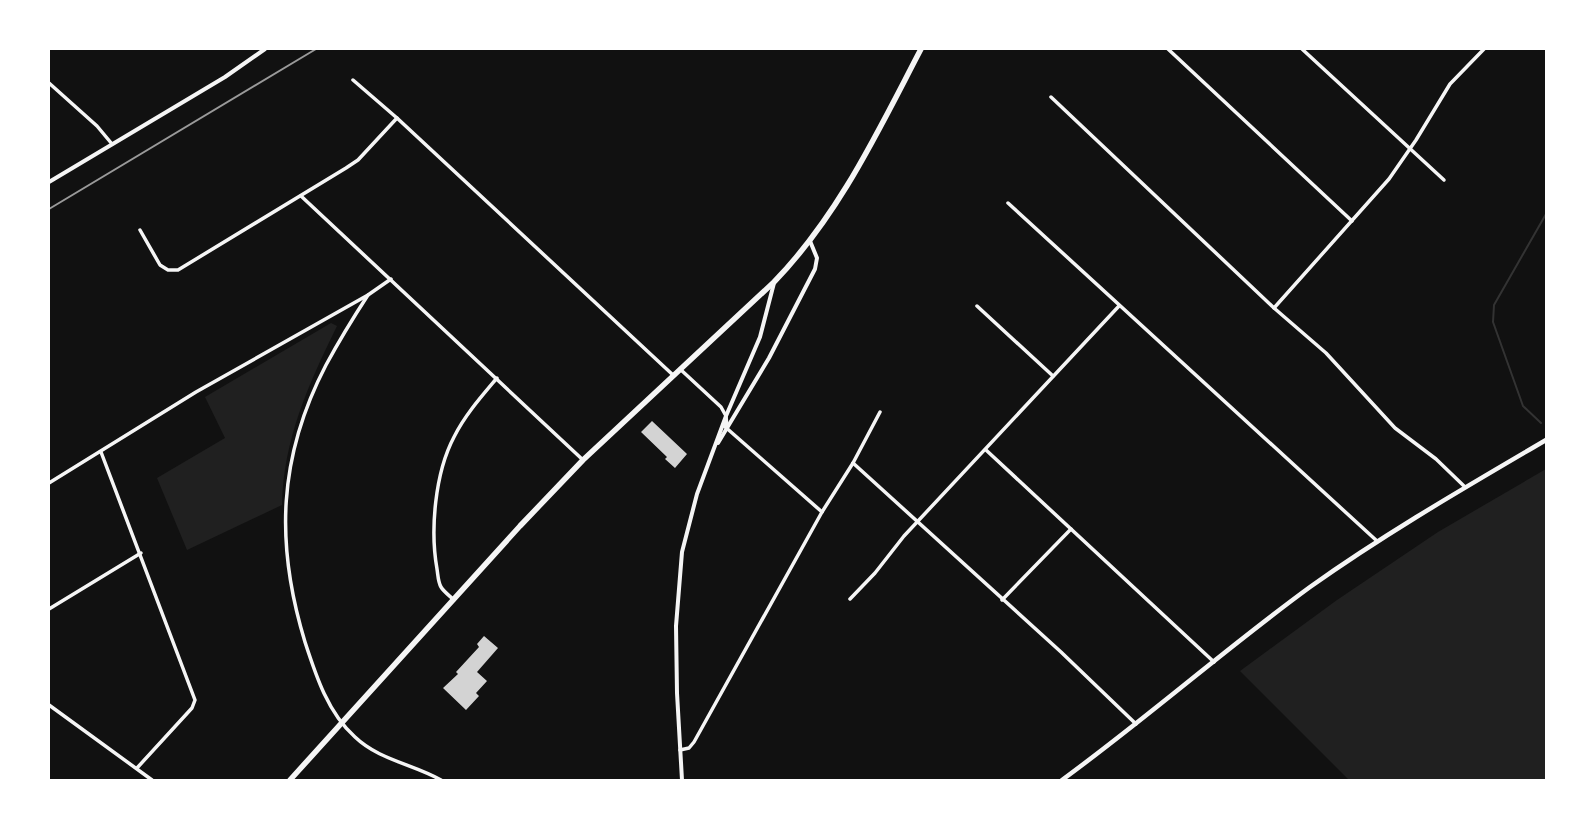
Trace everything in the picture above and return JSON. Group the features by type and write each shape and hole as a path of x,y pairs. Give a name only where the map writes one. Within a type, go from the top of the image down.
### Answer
{"main road":[{"path":"290,780 520,526 583,460 774,282 810,241 852,179 921,49"},
{"path":"1062,780 1136,724 1297,597 1377,542 1465,487 1546,440"}],"street":[{"path":"49,182 225,77 265,49"},
{"path":"1168,49 1352,221"},
{"path":"1302,49 1444,180"},
{"path":"1274,308 1389,178 1410,149 1450,84 1484,49"},
{"path":"353,80 397,118 673,375"},
{"path":"49,82 97,126 112,144"},
{"path":"1051,97 1274,308 1326,353 1395,428 1436,460 1465,487"},
{"path":"140,230 160,265 168,270 178,270 358,160 397,118"},
{"path":"301,196 583,460"},
{"path":"1008,203 1377,542"},
{"path":"715,449 769,358 815,269 817,258 810,241"},
{"path":"49,483 196,392 368,295 390,279"},
{"path":"682,780 676,626 679,574 691,515 722,425 760,337 774,282"},
{"path":"368,295 326,366 312,396 300,428 288,476 285,508 287,558 300,625 306,646 331,710 341,724 355,738 371,750 441,780"},
{"path":"977,306 1053,376"},
{"path":"850,599 875,573 917,522 986,450 1119,306"},
{"path":"680,368 721,407 726,416 727,429"},
{"path":"454,600 441,587 435,561 434,534 436,503 453,438 471,409 497,378"},
{"path":"680,750 689,748 694,742 822,512 853,463 880,412"},
{"path":"722,425 822,512"},
{"path":"986,450 1214,662"},
{"path":"101,452 141,553 195,700 192,708 137,768"},
{"path":"853,463 1061,652 1136,724"},
{"path":"1002,600 1071,529"},
{"path":"49,609 141,553"},
{"path":"49,705 152,780"}],"shaded area":[{"path":"331,323 337,326 299,412 292,435 287,458 282,505 187,550 157,478 225,438 205,397"},
{"path":"1546,469 1546,780 1349,780 1240,671 1337,600 1438,532"}],"building":[{"path":"652,421 687,454 675,468 665,459 667,457 641,432"},
{"path":"484,636 498,648 477,672 487,681 476,693 479,696 466,710 443,688 458,674 456,672 479,647 477,644"}],"waterway":[{"path":"1541,423 1523,406 1493,322 1494,305 1546,214"}],"railway":[{"path":"49,209 316,49"}]}
